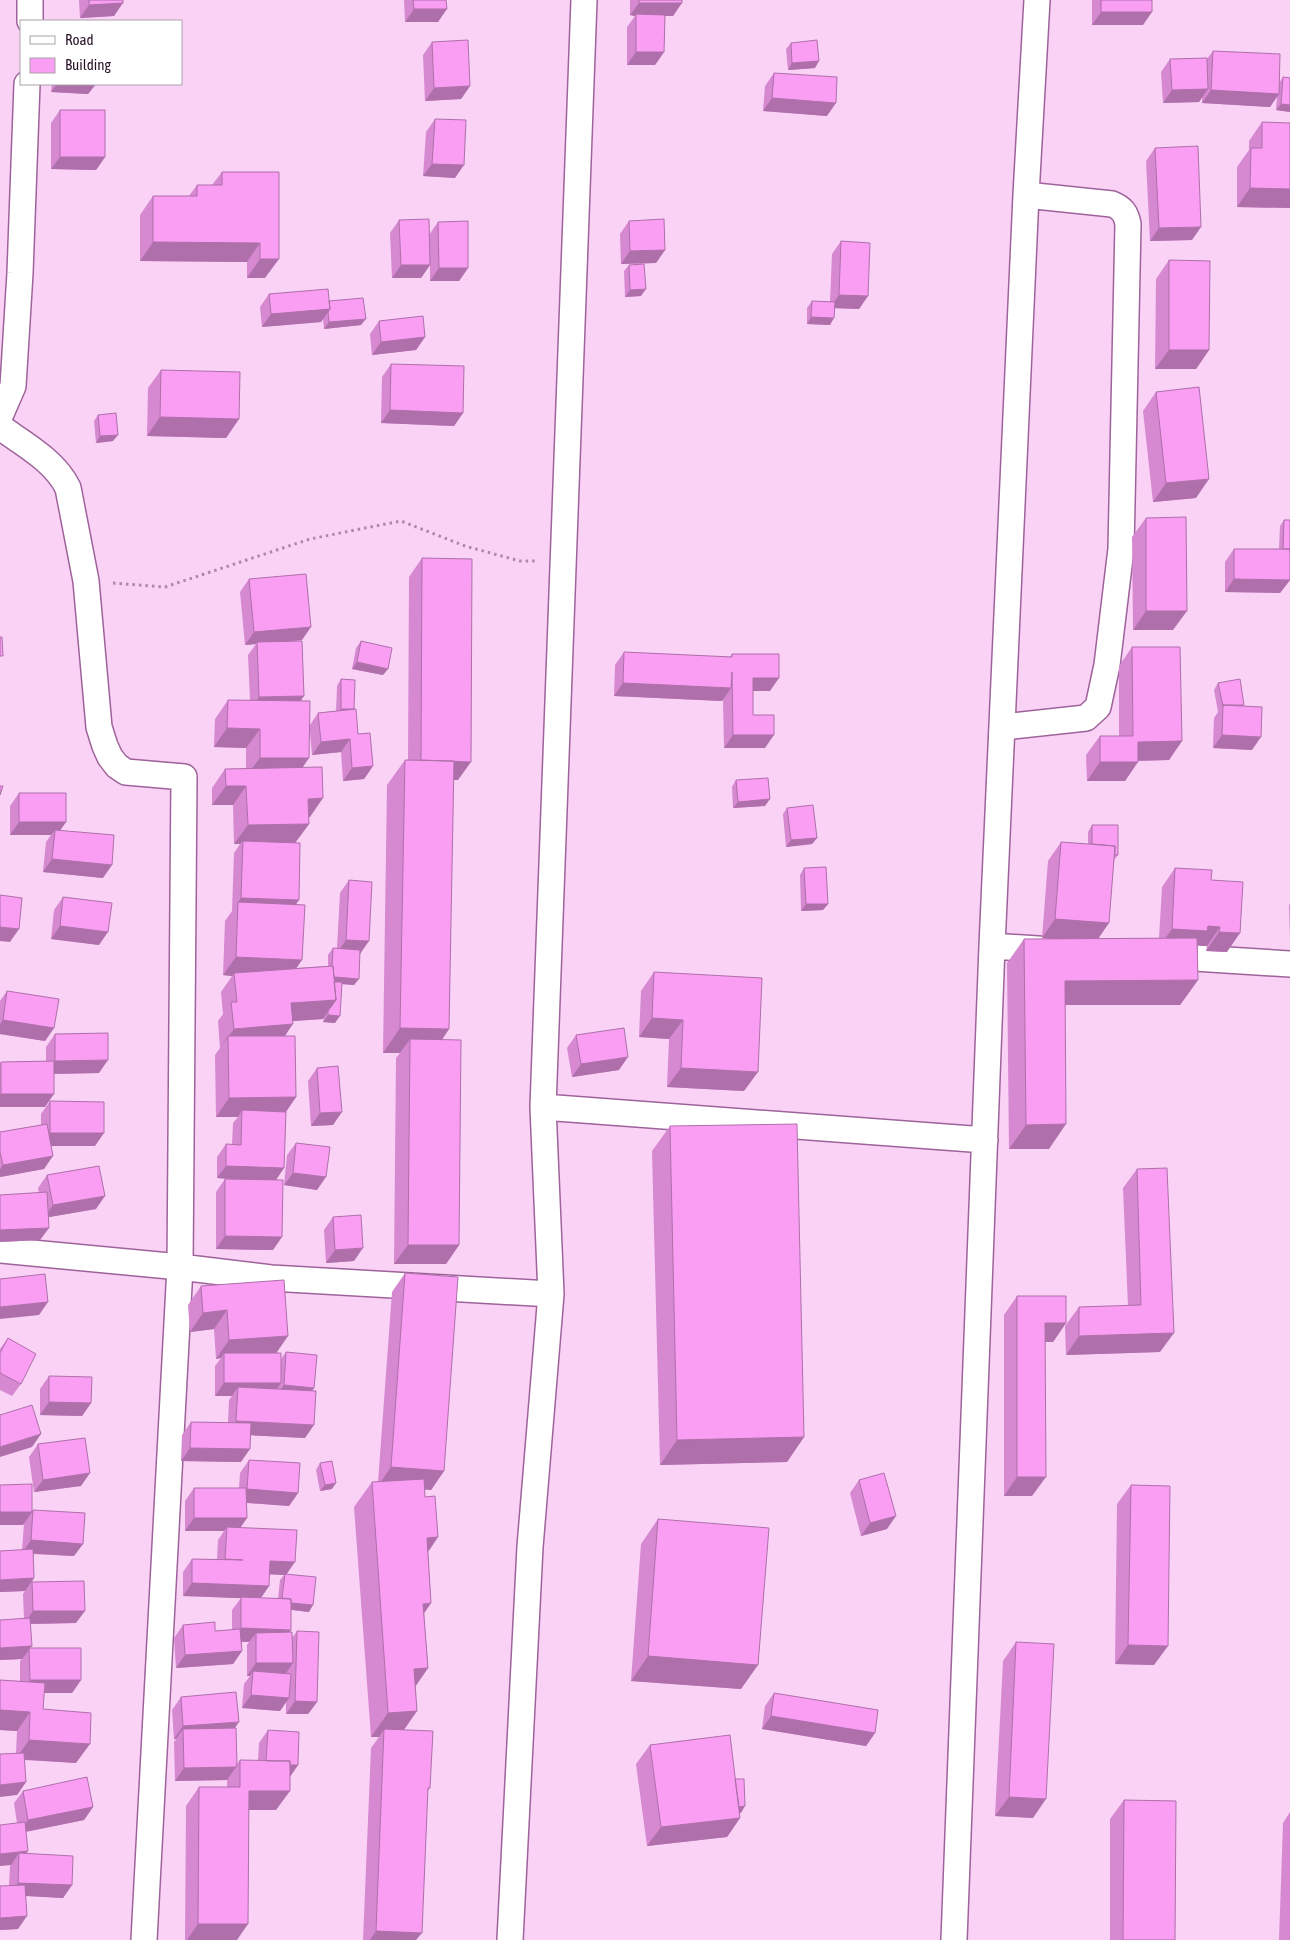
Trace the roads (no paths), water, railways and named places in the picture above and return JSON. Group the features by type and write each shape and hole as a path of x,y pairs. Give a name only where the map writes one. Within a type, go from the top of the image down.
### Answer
{"street":[{"path":"30,0 30,20"},
{"path":"510,1940 530,1547 551,1294 542,1106 584,0"},
{"path":"954,1940 992,946 1026,195 1037,0"},
{"path":"0,416 13,386 20,273 27,85"},
{"path":"1002,727 1086,718 1098,707 1107,666 1121,549 1128,224 1126,216 1119,207 1112,204 1026,195"},
{"path":"0,427 50,464 63,477 70,495 86,581 99,727 110,757 117,766 126,772 184,777 180,1267 144,1940"},
{"path":"992,946 1071,951"},
{"path":"1140,955 1290,964"},
{"path":"542,1106 985,1140"},
{"path":"0,1250 180,1267 271,1278 551,1294"}]}
